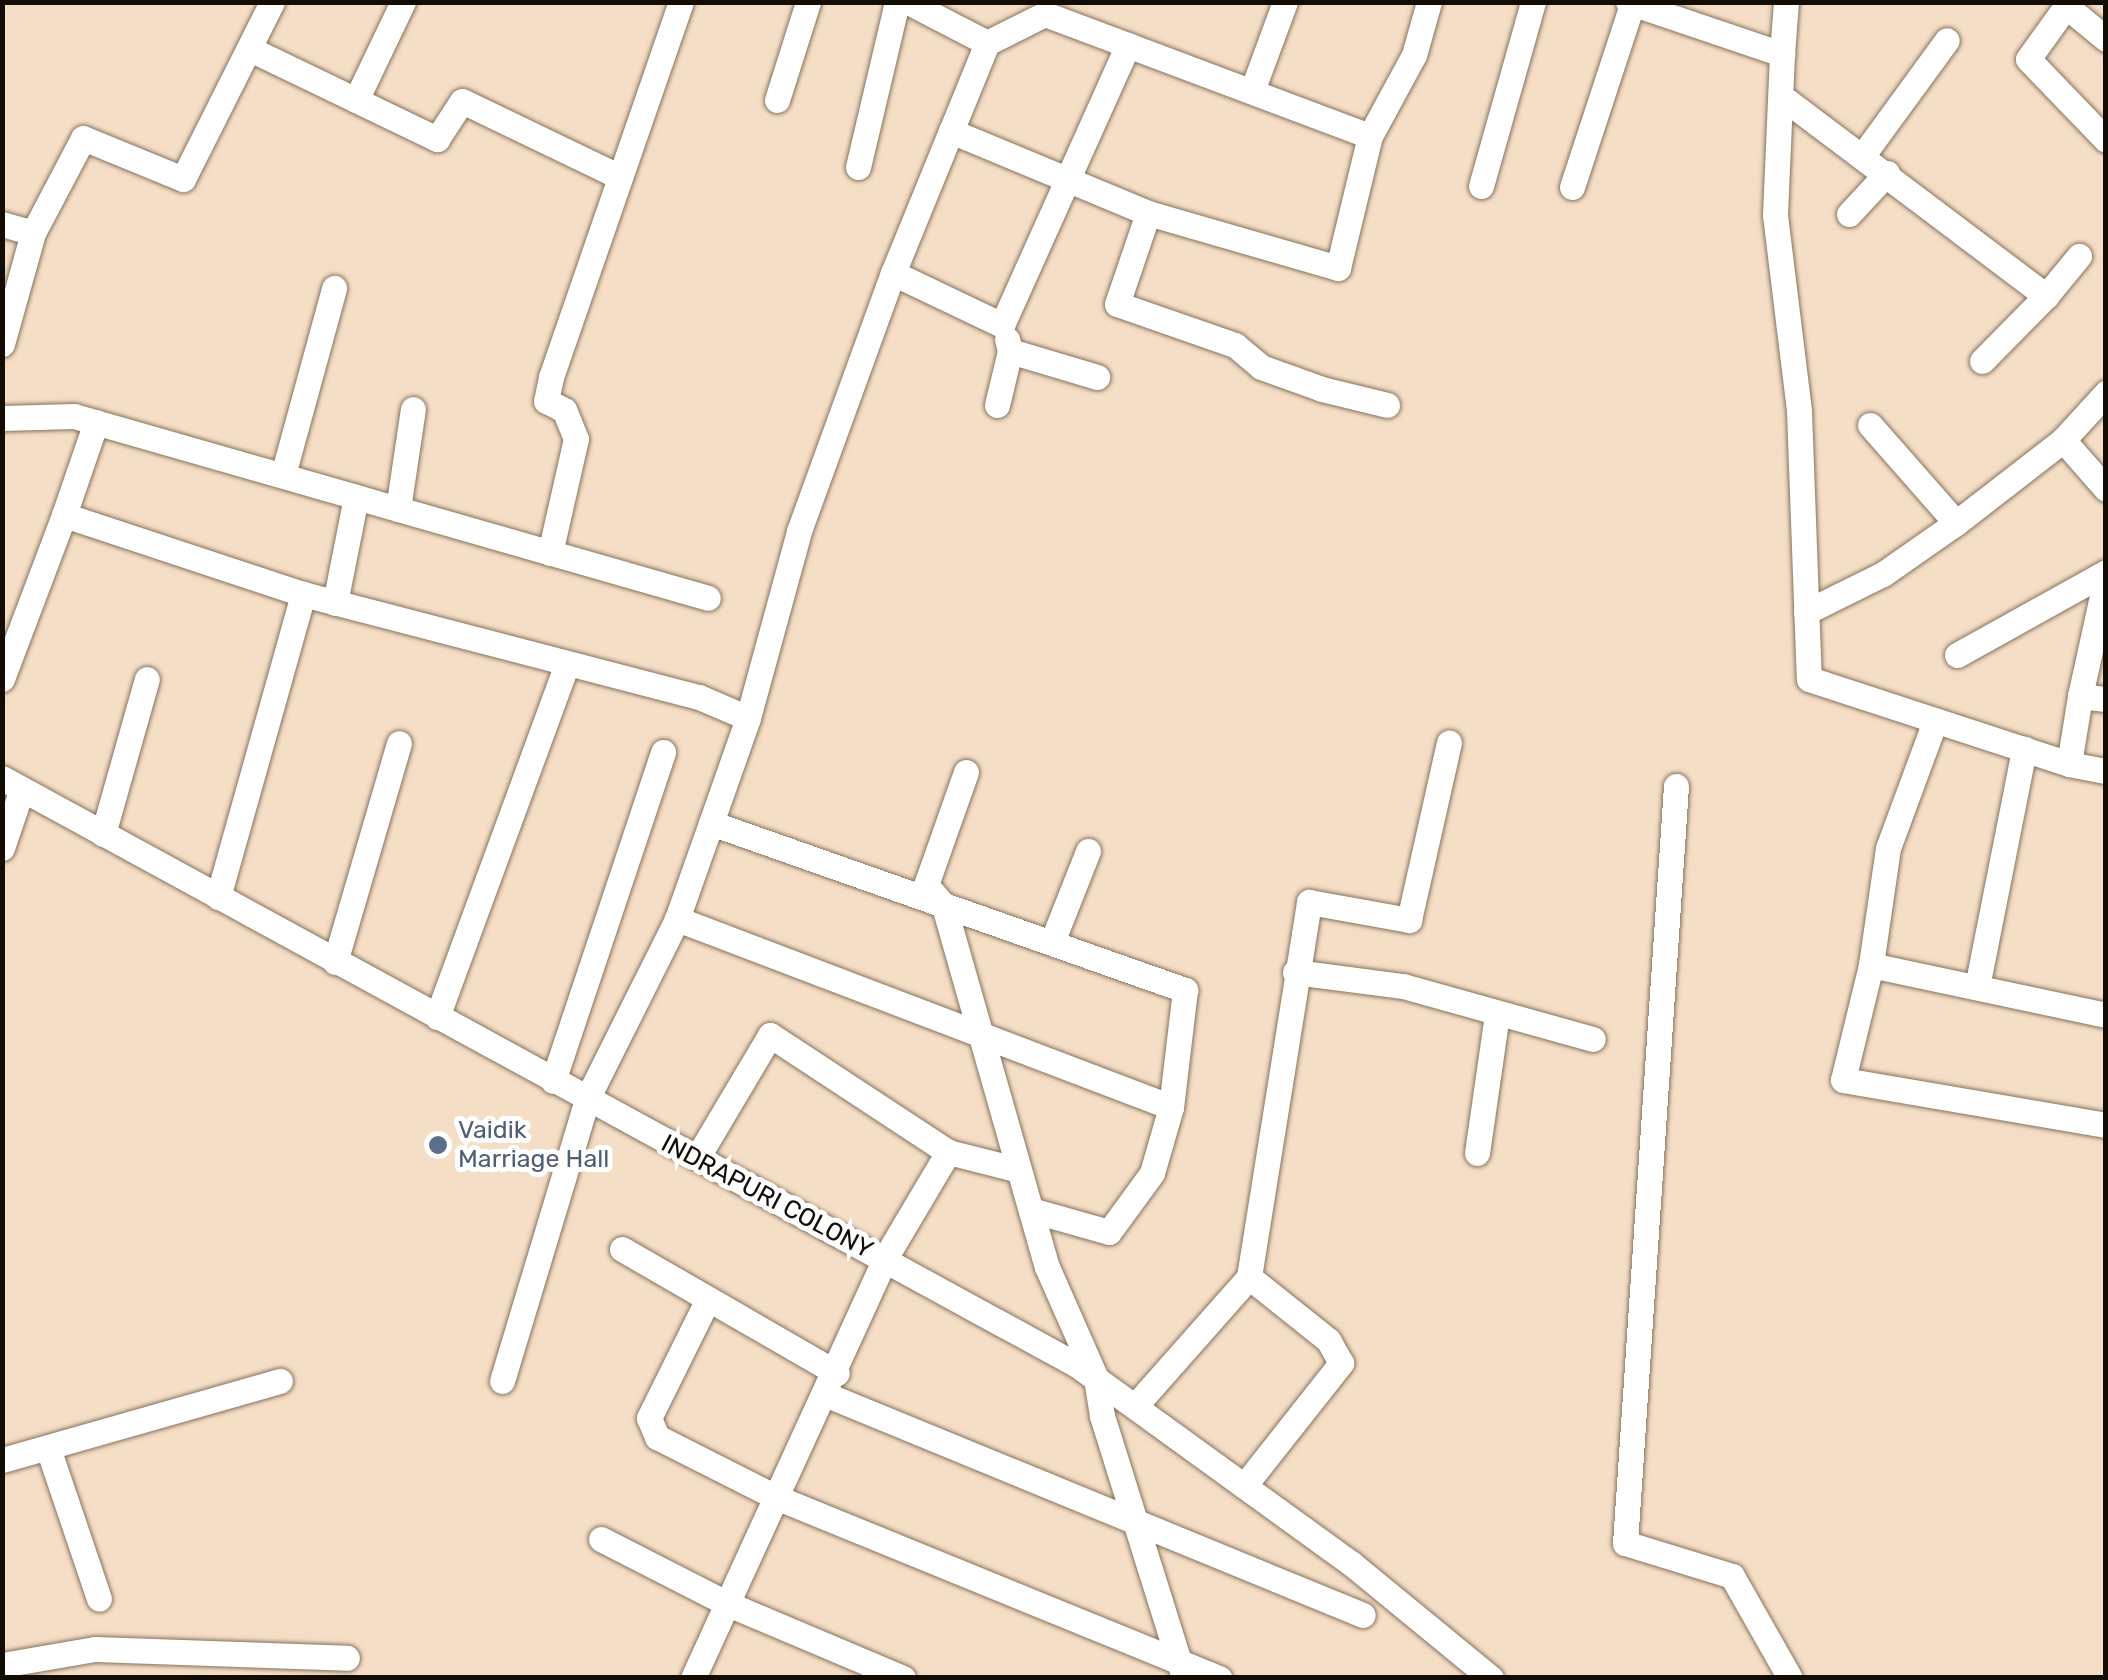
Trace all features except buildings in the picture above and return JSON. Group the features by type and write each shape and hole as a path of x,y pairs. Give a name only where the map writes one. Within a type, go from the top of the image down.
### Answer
{"street":[{"path":"5,327 33,234 83,138 183,179 272,2"},
{"path":"356,100 403,2"},
{"path":"550,553 576,440 564,410 546,401 681,2"},
{"path":"777,100 808,2"},
{"path":"858,167 897,2"},
{"path":"908,2 988,43"},
{"path":"1252,91 1284,2"},
{"path":"951,131 1148,213 1338,268 1370,136 1414,54 1429,2"},
{"path":"1481,186 1533,2"},
{"path":"1786,2 1775,215 1799,411 1810,679 2069,764 2106,772"},
{"path":"1572,187 1634,4 1782,54"},
{"path":"2106,39 2068,4 2028,59 2106,140"},
{"path":"502,1381 586,1099 678,919 748,718 799,531 893,273 988,43 1049,8 1128,45 1370,136"},
{"path":"1863,154 1947,40"},
{"path":"997,405 1010,352 1002,324 1128,45"},
{"path":"250,49 437,139 462,100 620,177"},
{"path":"1782,98 1863,154 2046,296"},
{"path":"1849,214 1886,172"},
{"path":"1148,213 1117,304 1235,345 1261,367 1387,405"},
{"path":"2,224 33,234"},
{"path":"1982,361 2079,256"},
{"path":"893,273 1002,324"},
{"path":"282,475 334,288"},
{"path":"1010,352 1097,378"},
{"path":"1806,612 1883,574 1956,523 2063,440 2106,394"},
{"path":"398,509 413,408"},
{"path":"2,418 74,416 708,598"},
{"path":"2,679 96,422"},
{"path":"1870,425 1956,523"},
{"path":"2063,440 2106,488"},
{"path":"335,603 356,496"},
{"path":"64,515 304,594 566,666 699,697 748,718"},
{"path":"1956,655 2106,575"},
{"path":"2069,764 2093,697 2106,575"},
{"path":"218,898 304,594"},
{"path":"437,1018 566,666"},
{"path":"104,834 148,679"},
{"path":"1935,721 1888,848 1871,964 1843,1080 2106,1125"},
{"path":"1135,1406 1248,1277 1309,902 1409,920 1448,742"},
{"path":"335,962 399,743"},
{"path":"1977,987 2024,749"},
{"path":"553,1080 664,752"},
{"path":"966,772 926,884 944,906 1047,1267 1096,1378 1136,1526 1181,1669"},
{"path":"2,848 12,784"},
{"name":"INDRAPURI COLONY","path":"12,784 1096,1378 1244,1486 1491,1678"},
{"path":"1676,786 1626,1543 1732,1576 1790,1678"},
{"path":"711,824 1186,990 1171,1107 1152,1173 1109,1232 1030,1210"},
{"path":"1052,942 1088,851"},
{"path":"678,919 1171,1107"},
{"path":"1871,964 2106,1015"},
{"path":"1295,972 1402,986 1594,1038"},
{"path":"1477,1153 1498,1014"},
{"path":"696,1158 770,1036 948,1152 1019,1170"},
{"path":"693,1678 832,1384 884,1260 948,1152"},
{"path":"622,1249 708,1299 832,1384 1136,1526 1363,1615"},
{"path":"1244,1486 1341,1363 1328,1340 1248,1277"},
{"path":"708,1299 649,1418 657,1437 778,1498 1181,1669 1220,1678"},
{"path":"2,1460 280,1381"},
{"path":"48,1448 100,1599"},
{"path":"601,1539 728,1604 903,1678"},
{"path":"2,1665 95,1649 347,1658"}],"place":[{"name":"Vaidik Marriage Hall","path":"438,1145"}]}
